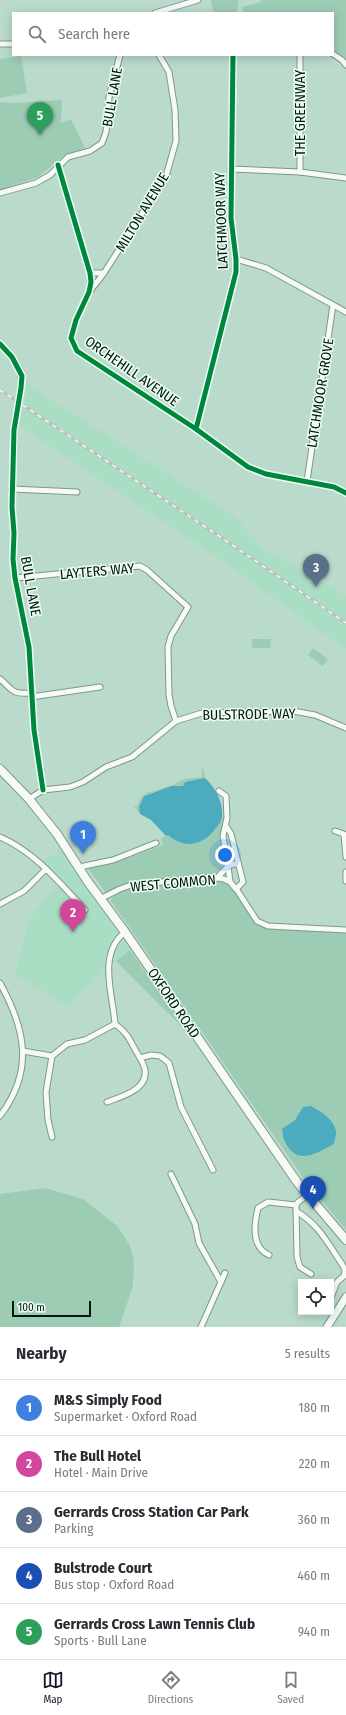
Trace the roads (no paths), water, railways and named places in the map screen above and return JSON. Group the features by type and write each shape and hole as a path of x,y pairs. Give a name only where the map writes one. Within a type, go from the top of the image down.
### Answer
{"main road":[{"name":"OXFORD ROAD","path":"0,769 30,799 58,834 79,869 125,932 297,1182 346,1240"},
{"path":"327,1327 346,1297"}],"street":[{"path":"158,12 198,0"},
{"path":"0,44 12,44"},
{"path":"334,55 346,65"},
{"name":"BULL LANE","path":"0,193 36,183 50,175 68,156 90,151 102,142 106,132 109,97 120,56"},
{"name":"MILTON AVENUE","path":"89,292 104,273 166,176 176,141 175,110 169,72 160,56"},
{"name":"LATCHMOOR WAY","path":"196,429 236,272 231,218 233,56"},
{"name":"THE GREENWAY","path":"300,56 300,172"},
{"name":"ORCHEHILL AVENUE","path":"58,165 90,273 91,282 89,292 76,320 71,338 77,350 196,429 248,467 266,474 334,487 346,493"},
{"path":"231,169 300,172 346,178"},
{"path":"236,259 266,268 346,312"},
{"path":"90,273 104,273"},
{"name":"LATCHMOOR GROVE","path":"307,481 334,306"},
{"name":"BULL LANE","path":"0,344 20,370 22,382 15,421 12,489 14,533 13,559 15,578 29,647 34,730 44,790"},
{"path":"12,489 77,492"},
{"name":"LAYTERS WAY","path":"15,578 140,566 147,570 188,607 171,636 168,647 170,706 176,721"},
{"path":"0,679 10,690 18,694 31,695 100,686"},
{"name":"BULSTRODE WAY","path":"30,799 44,790 70,787 83,782 106,767 132,757 176,721 202,713 293,711 315,715 346,728"},
{"path":"220,791 226,796 227,818 223,836 230,882"},
{"path":"226,826 231,834 244,882 236,889"},
{"path":"335,831 345,833 346,857"},
{"path":"0,837 16,845 46,869 85,910"},
{"path":"79,869 84,866 113,860 156,843"},
{"path":"226,852 235,849"},
{"path":"217,878 228,866 238,863"},
{"path":"0,904 24,891 46,869"},
{"path":"346,872 346,881"},
{"name":"WEST COMMON","path":"100,899 131,885 217,878 230,882 257,921 268,926 346,930"},
{"path":"107,1102 130,1093 140,1086 145,1077 146,1071 126,1032 115,1024 113,999 109,986 110,962 114,943 125,932"},
{"path":"0,983 17,1018 23,1051 20,1079 14,1093 0,1116"},
{"path":"52,1137 48,1120 46,1092 52,1056 67,1044 85,1040 115,1024"},
{"path":"23,1051 52,1056"},
{"path":"140,1058 151,1055 160,1056 169,1063 181,1107 212,1170"},
{"path":"171,1174 194,1224 199,1243 221,1282"},
{"path":"308,1195 298,1202 296,1208 298,1263 304,1271 311,1274"},
{"path":"269,1255 260,1250 256,1239 255,1221 258,1208 268,1202 296,1208 318,1228 345,1270 344,1276 337,1282 334,1290"},
{"path":"201,1327 225,1273"}],"water":[{"path":"205,778 218,796 222,806 222,817 219,824 211,834 200,842 187,844 174,840 168,835 166,836 151,820 140,814 139,807 144,796 172,786 183,786 185,782"},
{"path":"311,1106 330,1119 333,1123 336,1132 334,1144 310,1155 298,1155 288,1147 284,1139 282,1129 295,1120 303,1107"}],"railway":[{"path":"0,390 222,538 346,623"}],"place":[{"name":"Gerrards Cross Lawn Tennis Club","path":"40,135"},
{"name":"Gerrards Cross Station Car Park","path":"316,587"},
{"name":"M&S Simply Food","path":"83,854"},
{"name":"The Bull Hotel","path":"73,932"},
{"name":"Bulstrode Court","path":"313,1209"}]}
